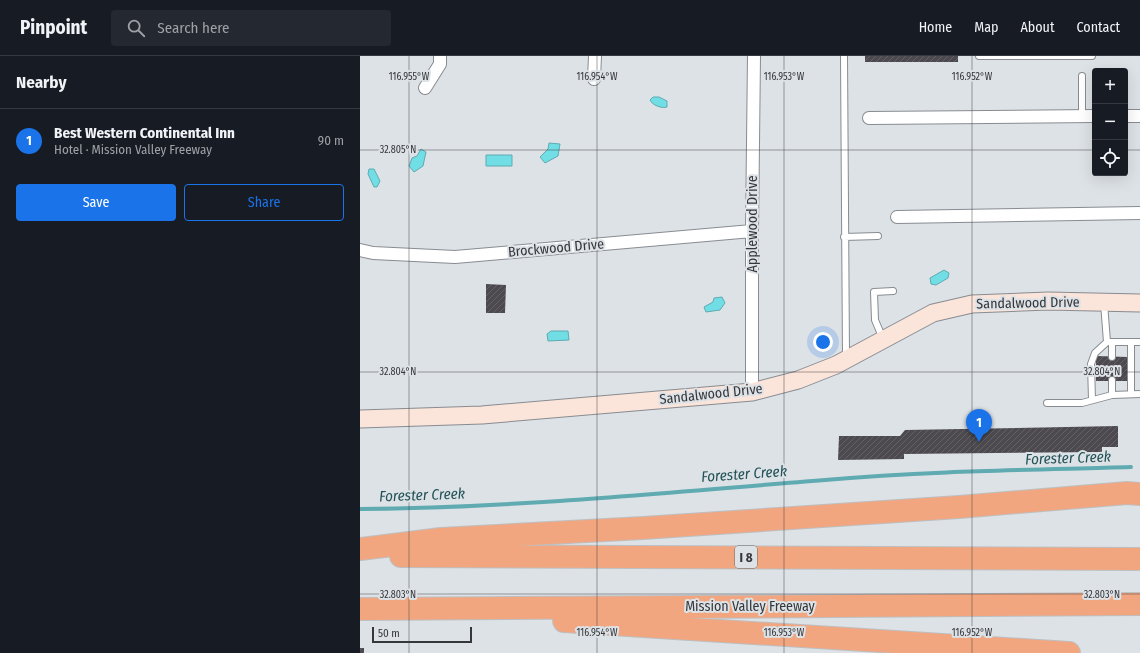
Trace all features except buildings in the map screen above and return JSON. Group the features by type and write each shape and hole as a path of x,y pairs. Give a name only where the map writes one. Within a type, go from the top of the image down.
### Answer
{"highway":[{"path":"360,548 441,539 651,528 959,507 1127,493 1140,494"},
{"name":"I 8","path":"360,556 1136,559"},
{"name":"Mission Valley Freeway","path":"362,609 1134,604"},
{"path":"362,609 1069,653"}],"street":[{"path":"425,88 440,64 440,56"},
{"path":"594,79 595,56"},
{"name":"Applewood Drive","path":"752,392 754,56"},
{"path":"869,118 1092,116"},
{"path":"1128,116 1140,116"},
{"path":"897,217 1140,213"},
{"name":"Brockwood Drive","path":"360,250 373,253 455,257 752,231"},
{"name":"Sandalwood Drive","path":"360,419 482,415 752,392 798,380 846,360 933,313 972,304 997,302 1140,303"}],"lane":[{"path":"844,56 846,360"},
{"path":"979,56 1092,56"},
{"path":"1082,76 1082,116"},
{"path":"844,236 878,236"},
{"path":"883,339 875,320 874,292 893,291"},
{"path":"1104,302 1112,357"},
{"path":"1092,400 1092,364 1095,353 1110,342 1140,342"},
{"path":"1130,394 1131,342"},
{"path":"1112,380 1112,395"},
{"path":"1047,403 1082,403 1112,395 1140,394"}],"water":[{"path":"653,97 659,97 667,101 667,107 655,105 650,100"},
{"path":"549,143 560,144 558,156 545,163 540,157 548,149"},
{"path":"421,149 426,152 423,166 414,172 409,166 412,158 417,156"},
{"path":"486,155 512,155 512,166 486,166"},
{"path":"369,169 374,169 380,181 377,187 374,187 368,174"},
{"path":"944,270 949,273 948,278 936,285 931,284 930,278"},
{"path":"722,297 725,303 720,310 706,312 704,307 713,302 714,298"},
{"path":"551,331 568,331 569,340 548,341 547,334"}],"waterway":[{"name":"Forester Creek","path":"360,509 534,503 863,477 978,471 1131,467"}],"place":[{"name":"Best Western Continental Inn","path":"979,442"}]}
